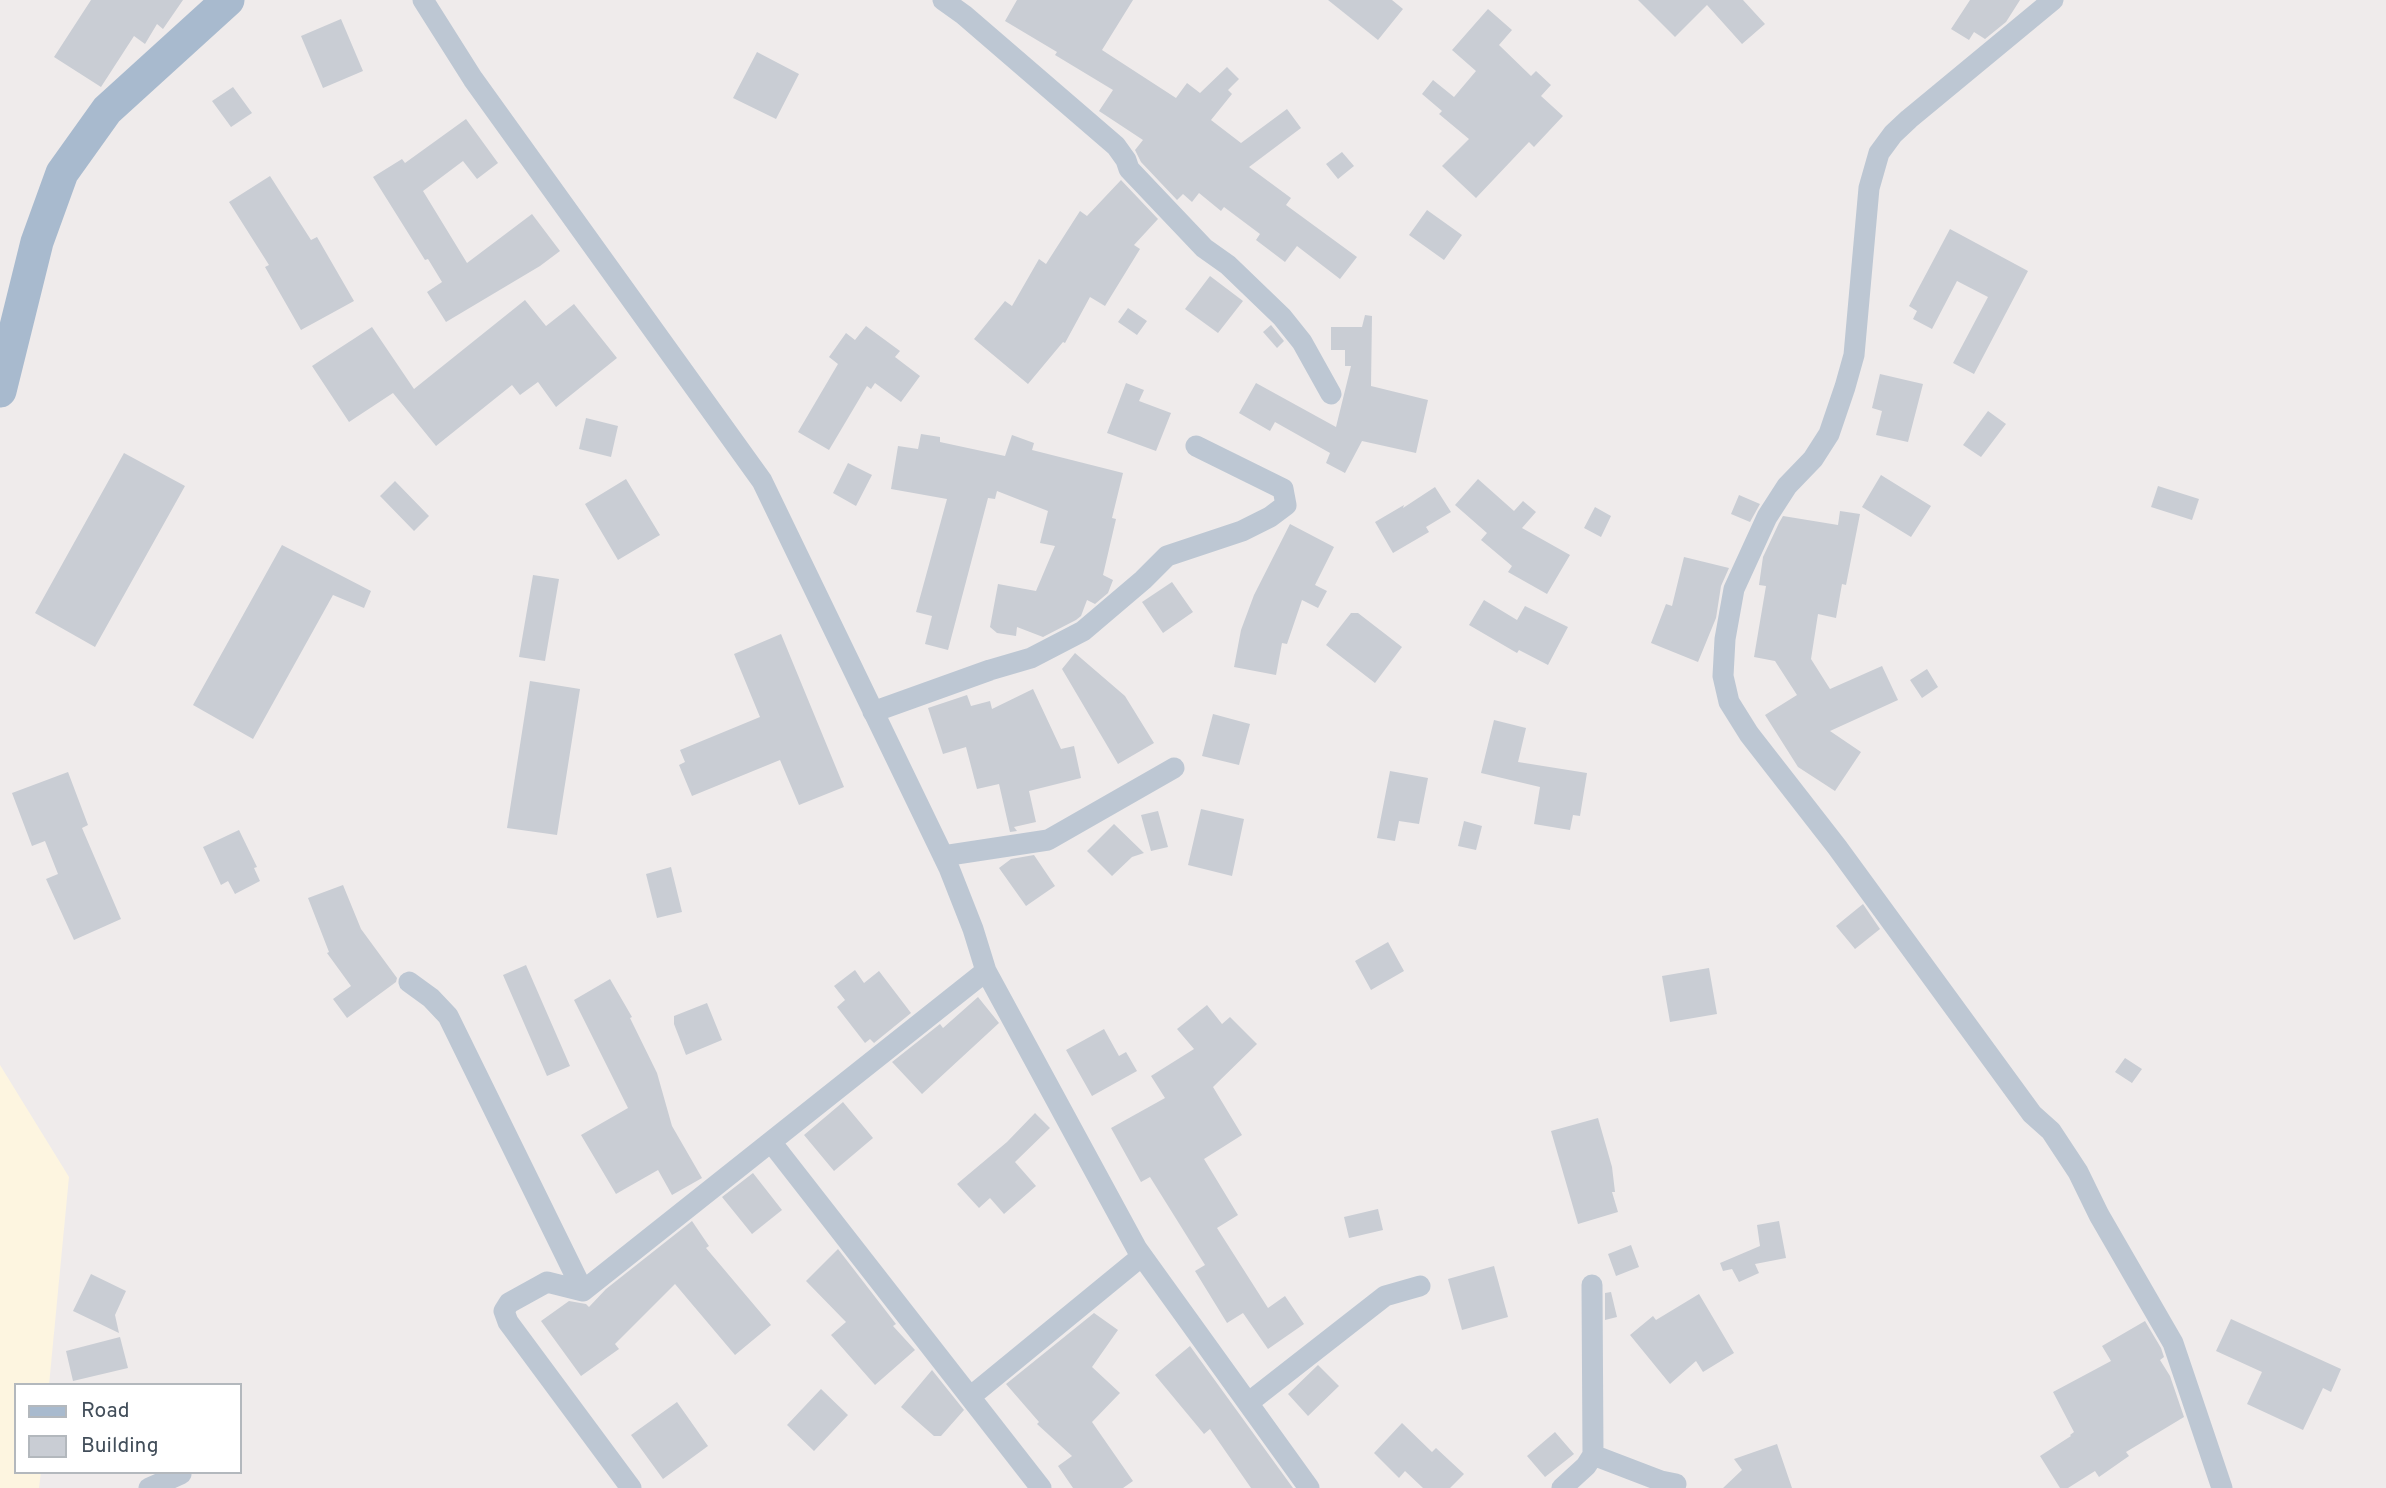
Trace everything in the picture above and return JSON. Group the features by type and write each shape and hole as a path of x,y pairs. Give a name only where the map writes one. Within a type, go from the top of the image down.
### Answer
{"main road":[{"path":"0,391 37,242 62,173 107,110 228,0"}],"street":[{"path":"423,0 472,79 762,481 943,856 973,929 986,971 1142,1256 1310,1488"},
{"path":"943,0 1116,146 1129,169 1204,248 1228,265 1282,317 1302,342 1331,394"},
{"path":"2053,0 1909,119 1893,134 1880,153 1869,188 1854,355 1845,387 1829,434 1813,459 1787,485 1767,516 1734,589 1725,639 1723,676 1729,702 1749,734 1845,858 2032,1114 2051,1131 2078,1172 2099,1216 2173,1343 2221,1488"},
{"path":"873,712 1031,658 1083,631 1167,556 1242,531 1270,517 1286,505 1283,489 1196,446"},
{"path":"943,856 1048,841 1174,768"},
{"path":"583,1291 986,971"},
{"path":"409,982 431,998 448,1016 583,1291"},
{"path":"771,1142 1041,1488"},
{"path":"970,1397 1142,1256"},
{"path":"583,1291 547,1282 509,1303 504,1311 520,1340 631,1488"},
{"path":"1562,1488 1578,1475 1593,1455 1592,1284"},
{"path":"1248,1403 1385,1296 1420,1286"},
{"path":"1593,1455 1661,1481 1676,1484"},
{"path":"149,1488 181,1474"}],"shaded area":[{"path":"0,1065 69,1177 49,1383 14,1383 14,1474 41,1474 39,1488 0,1488"}],"building":[{"path":"91,0 183,0 163,29 157,24 145,44 134,36 101,87 54,57"},
{"path":"1017,0 1133,0 1102,50 1176,98 1187,83 1200,93 1227,67 1239,79 1228,90 1232,94 1211,120 1241,143 1287,109 1301,128 1249,167 1291,198 1286,205 1357,257 1340,279 1297,246 1285,262 1256,240 1260,234 1224,207 1221,211 1199,193 1192,202 1183,194 1177,200 1141,162 1135,150 1143,140 1099,111 1113,90 1005,21"},
{"path":"1328,0 1392,0 1403,9 1378,40"},
{"path":"1638,0 1743,0 1765,24 1742,44 1707,5 1675,37"},
{"path":"1970,0 2020,0 2006,22 1985,39 1974,32 1969,40 1951,29"},
{"path":"1488,9 1512,30 1499,45 1531,76 1536,71 1551,85 1541,96 1563,116 1534,147 1529,142 1476,198 1442,166 1469,139 1439,114 1442,111 1422,94 1433,80 1454,97 1476,71 1452,50"},
{"path":"341,19 363,71 323,88 301,36"},
{"path":"757,52 799,74 776,119 733,98"},
{"path":"233,87 252,113 231,127 212,101"},
{"path":"466,119 498,163 477,179 463,161 423,191 467,263 532,214 560,251 540,266 446,322 427,292 442,282 428,259 425,260 373,177 402,159 405,163"},
{"path":"1342,152 1354,166 1338,179 1326,164"},
{"path":"270,176 311,240 317,237 354,301 301,330 265,267 269,265 229,202"},
{"path":"1121,180 1158,219 1134,245 1140,249 1105,306 1090,297 1065,343 1063,342 1028,384 974,339 1005,301 1012,306 1039,259 1046,264 1080,211 1087,216"},
{"path":"1427,210 1462,235 1444,260 1409,235"},
{"path":"1950,229 2028,271 1974,374 1953,363 1988,297 1957,281 1932,329 1913,319 1917,311 1909,306"},
{"path":"1210,276 1243,301 1218,333 1185,309"},
{"path":"525,300 546,326 574,304 617,358 556,407 538,382 520,395 512,385 436,446 393,393 349,422 312,366 372,327 414,389"},
{"path":"1128,308 1147,321 1137,335 1118,322"},
{"path":"1365,315 1372,316 1371,386 1428,400 1416,453 1362,441 1345,473 1326,463 1330,453 1275,422 1270,431 1239,413 1256,383 1336,427 1351,366 1345,366 1345,350 1331,350 1331,327 1362,327"},
{"path":"1271,325 1284,341 1277,348 1263,332"},
{"path":"866,326 900,351 895,357 920,376 901,402 875,383 871,389 867,386 829,450 798,432 838,364 829,357 846,333 855,340"},
{"path":"1880,374 1923,384 1908,442 1876,435 1882,411 1872,408"},
{"path":"1126,383 1144,390 1139,401 1171,413 1156,451 1107,433"},
{"path":"1988,411 2006,424 1981,457 1963,445"},
{"path":"586,418 618,426 611,457 579,449"},
{"path":"921,434 940,437 940,442 1005,456 1012,435 1034,443 1032,450 1123,473 1112,518 1116,519 1103,575 1113,580 1108,593 1095,604 1087,600 1081,616 1043,637 1017,627 1016,636 997,633 990,627 998,584 1036,591 1055,546 1040,543 1048,511 997,491 995,499 988,498 948,650 925,644 932,616 916,612 947,499 891,489 898,446 918,449"},
{"path":"124,453 185,486 95,647 35,613"},
{"path":"848,463 872,475 856,506 833,493"},
{"path":"1881,475 1931,506 1911,537 1862,507"},
{"path":"626,479 660,535 618,560 585,504"},
{"path":"1478,479 1514,511 1523,501 1536,512 1522,528 1570,555 1547,594 1508,572 1512,566 1481,540 1487,533 1455,505"},
{"path":"395,481 429,516 414,531 380,496"},
{"path":"2158,486 2199,499 2192,520 2151,507"},
{"path":"1435,487 1451,512 1426,527 1429,532 1393,553 1375,522"},
{"path":"1739,495 1760,504 1750,522 1731,514"},
{"path":"1595,507 1611,516 1601,537 1584,528"},
{"path":"1840,511 1860,514 1846,585 1842,584 1836,618 1818,614 1811,659 1830,689 1882,666 1898,700 1830,731 1861,752 1835,791 1798,767 1765,715 1797,695 1775,661 1754,657 1766,586 1759,585 1763,557 1783,516 1838,525"},
{"path":"1290,524 1334,547 1315,585 1327,591 1318,608 1302,600 1287,644 1282,643 1276,675 1234,667 1241,630 1254,595"},
{"path":"282,545 371,591 364,608 333,595 253,739 193,705"},
{"path":"1684,557 1729,568 1721,586 1716,618 1698,662 1651,643 1666,604 1672,606"},
{"path":"533,575 559,579 545,661 519,657"},
{"path":"1172,582 1193,612 1163,633 1142,602"},
{"path":"1484,600 1517,620 1525,606 1568,627 1548,665 1519,650 1517,653 1469,625"},
{"path":"1351,613 1358,613 1402,647 1375,683 1326,645"},
{"path":"781,634 844,787 799,805 780,760 692,796 679,765 685,762 680,750 760,717 734,654"},
{"path":"1075,653 1125,696 1154,743 1118,764 1062,669"},
{"path":"1927,669 1938,687 1922,698 1910,680"},
{"path":"530,681 580,689 557,835 507,828"},
{"path":"1033,689 1061,749 1074,746 1081,778 1029,791 1036,822 1014,827 1017,831 1010,832 999,784 977,789 966,747 943,754 928,708 967,695 971,706 990,701 992,709"},
{"path":"1213,714 1250,724 1239,765 1202,756"},
{"path":"1494,720 1526,728 1518,762 1587,773 1580,816 1573,815 1570,830 1534,824 1540,787 1481,773"},
{"path":"1390,771 1428,778 1419,824 1399,821 1395,841 1377,838"},
{"path":"68,772 88,825 82,828 121,919 74,940 46,879 58,874 45,841 32,846 12,793"},
{"path":"1201,809 1244,819 1232,876 1188,865"},
{"path":"1158,811 1168,847 1151,851 1141,815"},
{"path":"1464,821 1482,826 1476,850 1458,846"},
{"path":"1114,824 1144,853 1132,857 1112,876 1087,851"},
{"path":"239,830 257,867 254,868 260,881 235,894 228,881 221,885 203,847"},
{"path":"1034,855 1055,886 1026,906 999,868 1011,859"},
{"path":"671,867 682,912 657,918 646,874"},
{"path":"343,885 361,929 397,978 396,982 347,1018 333,999 351,986 327,953 329,952 308,898"},
{"path":"1863,904 1880,929 1855,949 1836,926"},
{"path":"1388,942 1404,971 1371,990 1355,961"},
{"path":"526,965 570,1066 547,1076 503,975"},
{"path":"1709,968 1717,1014 1670,1022 1662,976"},
{"path":"855,970 864,983 879,971 911,1013 874,1043 870,1039 865,1043 837,1007 845,1000 834,986"},
{"path":"610,979 632,1017 630,1018 657,1073 672,1126 702,1178 672,1195 658,1170 616,1194 581,1135 628,1108 574,1000"},
{"path":"978,997 999,1023 922,1094 892,1062 940,1024 943,1028"},
{"path":"707,1003 722,1040 686,1055 674,1024 674,1016"},
{"path":"1207,1005 1222,1024 1230,1017 1257,1044 1213,1087 1242,1135 1204,1159 1238,1215 1217,1228 1268,1308 1285,1296 1304,1324 1268,1349 1243,1313 1227,1323 1195,1271 1205,1265 1150,1177 1141,1182 1111,1128 1165,1098 1151,1076 1194,1049 1177,1029"},
{"path":"1104,1029 1119,1056 1126,1052 1137,1071 1092,1096 1066,1050"},
{"path":"2125,1058 2142,1069 2132,1083 2115,1072"},
{"path":"843,1102 873,1138 834,1171 804,1135"},
{"path":"1035,1113 1050,1128 1015,1162 1036,1186 1004,1214 990,1198 979,1208 957,1184 1007,1142"},
{"path":"1598,1118 1612,1167 1615,1192 1612,1192 1618,1212 1578,1224 1551,1131"},
{"path":"753,1173 782,1210 752,1234 722,1197"},
{"path":"1378,1209 1383,1230 1349,1238 1344,1217"},
{"path":"692,1221 709,1246 706,1248 771,1325 735,1355 675,1284 615,1344 619,1349 581,1376 541,1321 569,1301 589,1307 606,1289"},
{"path":"1779,1221 1786,1258 1755,1264 1759,1273 1739,1282 1732,1269 1723,1271 1720,1263 1760,1246 1757,1225"},
{"path":"1631,1245 1639,1267 1616,1276 1608,1254"},
{"path":"838,1249 896,1324 893,1326 915,1350 875,1385 831,1335 846,1322 806,1281"},
{"path":"1494,1266 1508,1317 1462,1330 1448,1279"},
{"path":"91,1274 126,1291 115,1315 119,1333 73,1311"},
{"path":"1611,1292 1617,1317 1605,1320 1605,1293"},
{"path":"1699,1294 1734,1353 1703,1372 1696,1361 1670,1384 1630,1335 1653,1316 1656,1320"},
{"path":"1094,1313 1118,1330 1092,1367 1120,1393 1092,1422 1133,1481 1123,1488 1073,1488 1058,1466 1072,1456 1037,1424 1039,1422 1006,1384"},
{"path":"2231,1319 2341,1369 2331,1392 2323,1388 2303,1430 2247,1404 2262,1372 2216,1351"},
{"path":"2145,1321 2161,1348 2164,1357 2160,1360 2170,1376 2184,1417 2126,1452 2129,1456 2099,1477 2095,1471 2068,1488 2060,1488 2040,1456 2074,1432 2053,1392 2111,1361 2102,1346"},
{"path":"120,1337 128,1368 73,1381 66,1351"},
{"path":"1190,1346 1293,1488 1251,1488 1210,1429 1204,1434 1155,1375"},
{"path":"1318,1365 1339,1386 1308,1416 1288,1394"},
{"path":"932,1370 964,1410 941,1436 934,1436 901,1407"},
{"path":"821,1389 848,1415 814,1451 787,1425"},
{"path":"677,1402 708,1446 663,1479 631,1435"},
{"path":"1402,1423 1432,1452 1436,1448 1464,1474 1450,1488 1423,1488 1405,1471 1399,1478 1374,1453"},
{"path":"1555,1432 1574,1454 1545,1477 1527,1456"},
{"path":"1777,1444 1792,1488 1723,1488 1742,1470 1734,1459"}]}
